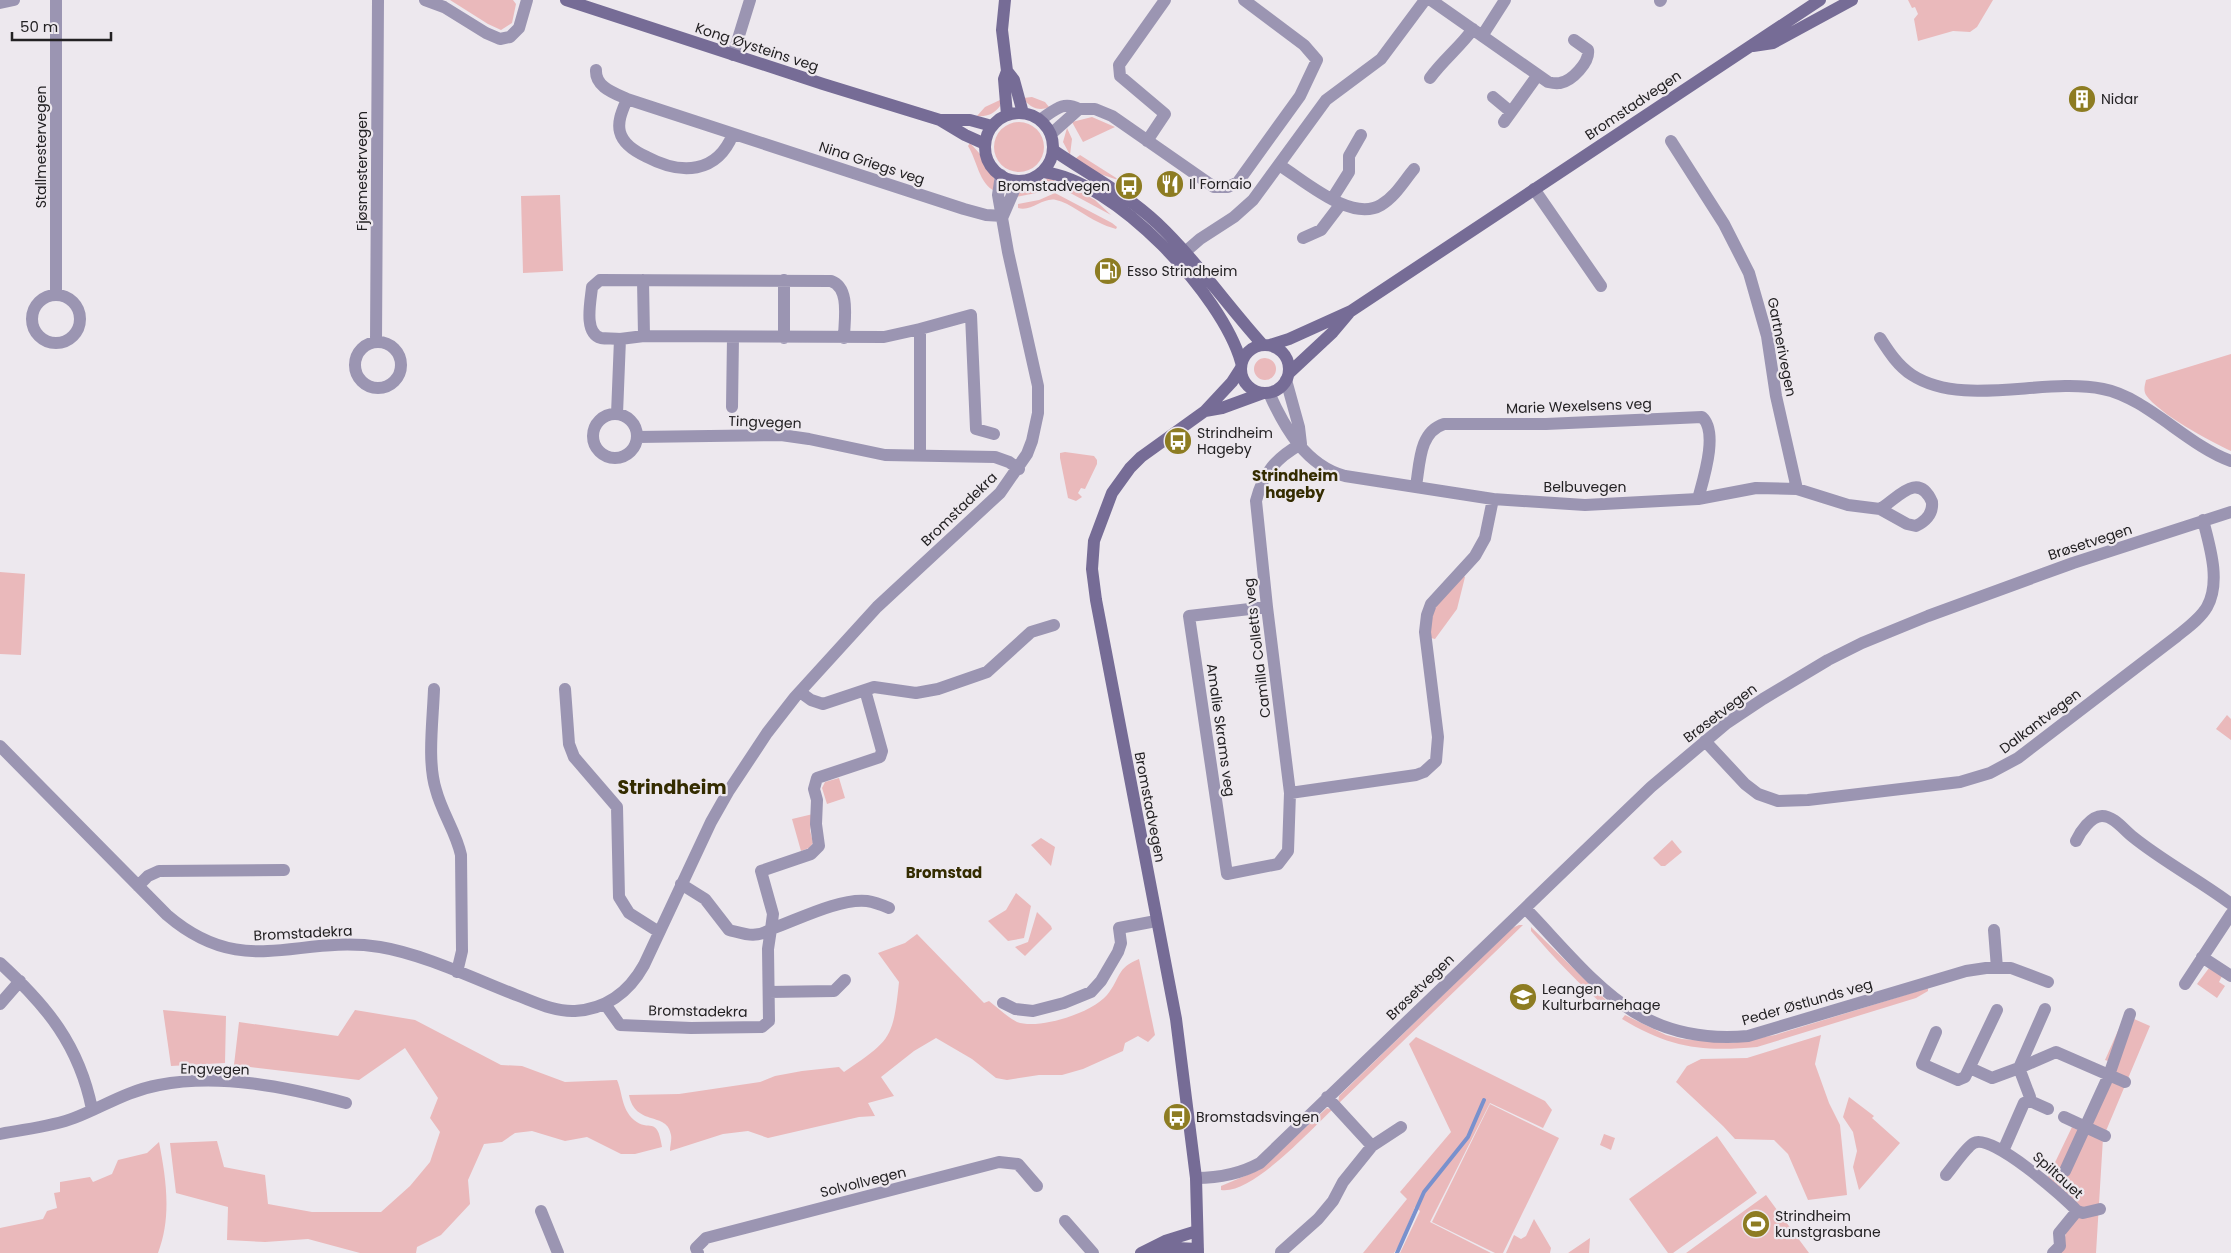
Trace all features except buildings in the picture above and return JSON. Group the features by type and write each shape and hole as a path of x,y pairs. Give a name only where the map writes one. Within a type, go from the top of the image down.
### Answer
{"main road":[{"name":"Kong Øysteins veg","path":"566,0 940,120 965,135 986,144"},
{"path":"1005,0 1002,30 1007,71 1004,79 1007,115"},
{"name":"Bromstadvegen","path":"1266,345 1289,339 1326,320 1351,311 1820,0"},
{"name":"Bromstadvegen","path":"1749,47 1773,43 1852,0"},
{"path":"1007,71 1014,80 1023,113"},
{"path":"1023,113 1040,120 1051,134 1054,150 1048,166 1043,172 1035,177 1018,181 1001,175 990,163 986,144 992,126 1007,115 1023,113"},
{"name":"Kong Øysteins veg","path":"940,120 970,120 992,126"},
{"path":"1043,172 1063,177 1098,195 1160,243 1184,267 1210,302 1232,337 1246,384 1257,392 1266,393 1282,386 1287,377 1287,358 1283,352 1266,345 1186,252 1136,205 1054,150"},
{"name":"Bromstadvegen","path":"1287,377 1333,332 1351,311"},
{"path":"1241,365 1249,350 1266,345"},
{"name":"Bromstadvegen","path":"1198,1251 1196,1178 1176,1019 1096,600 1092,569 1094,541 1112,493 1130,468 1158,444 1205,411 1232,382 1241,365"},
{"name":"Bromstadvegen","path":"1205,411 1222,408 1266,393"},
{"path":"1141,1253 1174,1238 1197,1231"},
{"path":"1154,1247 1198,1251"}],"street":[{"path":"0,3 14,0"},
{"name":"Stallmestervegen","path":"56,0 56,295"},
{"name":"Fjøsmestervegen","path":"376,342 378,0"},
{"path":"426,0 444,7 486,34 500,39 510,36 519,28 527,0"},
{"path":"734,55 750,0"},
{"path":"1147,141 1165,114 1120,76 1120,65 1165,0"},
{"path":"1051,134 1079,109 1086,107 1103,112 1214,187 1228,187 1238,182 1300,96 1317,60 1304,45 1244,0"},
{"path":"1186,252 1200,239 1243,209 1261,190 1326,100 1381,59 1425,0"},
{"path":"1431,0 1537,76 1556,84 1568,80 1575,75 1589,52 1574,40"},
{"path":"1430,78 1444,60 1477,32 1506,0"},
{"name":"Nina Griegs veg","path":"596,70 597,79 606,88 627,98 964,209 986,215 1003,216"},
{"path":"1504,122 1537,76"},
{"path":"1492,97 1511,112"},
{"path":"627,98 619,124 622,139 643,156 670,168 691,169 710,162 724,151 732,134"},
{"path":"1040,120 1062,106 1070,104 1079,109"},
{"path":"1304,238 1321,230 1349,172 1349,156 1361,135"},
{"name":"Gartnerivegen","path":"1671,141 1724,224 1749,273 1767,336 1776,396 1798,489"},
{"path":"1279,165 1336,202 1362,209 1378,207 1393,195 1414,169"},
{"name":"Bromstadekra","path":"0,746 138,886 180,926 194,936 225,948 255,952 361,945 399,951 562,1010 590,1009 605,1004 623,992 638,976 681,884 728,792 767,733 800,692 877,607 1000,493 1019,469 1032,441 1039,399 998,195 1001,175"},
{"path":"1003,216 1018,181"},
{"path":"1534,189 1601,286"},
{"path":"844,338 844,296 837,284 831,281 600,280 592,287 589,325 594,334 600,338 620,339 644,336 784,338 844,338 884,337 971,315 976,428 994,434"},
{"path":"644,280 644,336"},
{"path":"784,280 784,338"},
{"path":"920,329 920,455"},
{"name":"Tingvegen","path":"732,407 733,337"},
{"path":"1880,338 1897,363 1912,375 1928,383 1946,389 1968,390 2080,386 2104,389 2132,401 2211,453 2231,461"},
{"path":"618,414 620,339"},
{"path":"1287,377 1299,426 1301,444"},
{"name":"Belbuvegen","path":"1266,393 1290,432 1316,463 1335,473 1493,499 1585,505 1698,499 1756,488 1798,489 1848,506 1880,509"},
{"path":"618,414 631,421 636,428 637,437 631,452 624,456 612,457 600,452 595,445 594,436 595,428 600,421 607,416 618,414"},
{"name":"Marie Wexelsens veg","path":"1416,486 1422,451 1430,430 1444,424 1546,424 1702,417 1705,420 1709,436 1709,451 1698,499"},
{"name":"Tingvegen","path":"637,437 781,435 810,439 871,453 995,457 1009,462 1019,469"},
{"name":"Camilla Colletts veg","path":"1278,864 1288,851 1290,793 1256,501 1260,485 1268,470 1287,452 1301,444"},
{"path":"1290,793 1416,775 1424,772 1436,762 1438,738 1425,632 1427,615 1438,594 1475,556 1485,538 1493,499"},
{"name":"Brøsetvegen","path":"1196,1178 1215,1178 1237,1173 1260,1163 1644,794 1732,720 1794,679 1862,643 2006,586 2231,512"},
{"name":"Dalkantvegen","path":"1705,741 1745,784 1758,794 1778,801 1800,801 1960,782 1990,773 2018,758 2176,637 2200,616 2206,608 2214,588 2213,567 2203,520"},
{"name":"Amalie Skrams veg","path":"1267,608 1188,616 1227,874 1278,864"},
{"path":"800,692 811,700 823,704 829,704 865,690 885,688 908,692 926,692 978,676 993,667 1031,632 1054,625"},
{"path":"434,689 433,780 440,803 455,833 461,855 462,951 457,972"},
{"path":"565,689 570,744 574,758 617,807 619,897 629,912 659,932"},
{"name":"Bromstadekra","path":"605,1004 620,1025 691,1028 762,1027 769,1021 768,949 773,914 761,871 811,854 817,850 819,842 816,831 817,808 814,782 821,776 877,760 882,754 865,690"},
{"path":"2076,841 2079,833 2095,817 2112,818 2151,852 2231,904"},
{"path":"138,886 148,876 159,871 284,870"},
{"path":"681,884 705,899 729,930 755,937 837,905 855,901 866,901 889,908"},
{"name":"Peder Østlunds veg","path":"1526,909 1608,995 1645,1019 1692,1035 1724,1038 1748,1036 1966,971 2011,968 2048,982"},
{"path":"2185,984 2231,914"},
{"path":"1003,1003 1015,1009 1033,1011 1045,1010 1082,997 1096,988 1118,952 1121,943 1119,928 1156,921"},
{"path":"1994,930 1997,968"},
{"path":"2202,957 2231,976"},
{"path":"0,963 20,981 67,1038 85,1078 92,1109"},
{"path":"769,992 834,991 845,980"},
{"path":"0,1004 20,981"},
{"path":"2030,1100 2029,1092 2019,1068 2045,1009"},
{"path":"1936,1032 1922,1064 1958,1080 1965,1077 1997,1010"},
{"name":"Spiltauet","path":"2065,1171 2109,1075 2130,1014"},
{"path":"1970,1068 1992,1078 2056,1052 2125,1082"},
{"name":"Engvegen","path":"0,1134 64,1122 127,1094 149,1087 191,1081 261,1085 346,1103"},
{"path":"1327,1098 1372,1146"},
{"path":"2030,1100 2048,1109"},
{"path":"2003,1151 2024,1103 2030,1100"},
{"path":"2064,1117 2105,1136"},
{"path":"1281,1252 1318,1219 1333,1201 1343,1182 1372,1146 1401,1126"},
{"name":"Spiltauet","path":"1946,1175 1973,1143 1980,1141 2020,1161 2077,1211 2059,1233 2060,1246 2053,1253"},
{"name":"Solvollvegen","path":"698,1253 696,1248 706,1238 999,1162 1018,1164 1037,1186"},
{"path":"2077,1211 2083,1213 2100,1208"},
{"path":"541,1211 558,1253"},
{"path":"1065,1222 1093,1253"}],"shaded area":[{"path":"450,0 513,0 516,4 512,23 501,30"},
{"path":"1908,0 1993,0 1977,27 1970,32 1953,31 1918,41 1914,19 1918,14 1915,7 1912,8"},
{"path":"1032,97 1045,102 1049,107 1042,109 1034,108 1023,98"},
{"path":"1000,100 1000,106 993,113 977,116 985,107"},
{"path":"1092,117 1115,127 1083,142 1072,122"},
{"path":"1019,122 1028,124 1039,133 1044,147 1042,156 1033,167 1019,172 1010,170 999,161 994,147 996,138 1005,127"},
{"path":"1067,128 1072,139 1070,155 1063,142"},
{"path":"970,143 980,154 985,167 994,178 995,191 985,183 968,146"},
{"path":"1080,155 1121,181 1097,173 1075,159"},
{"path":"1047,178 1056,180 1041,192 1016,197 1021,189 1033,182"},
{"path":"1062,182 1095,200 1111,215 1061,188"},
{"path":"1055,193 1112,223 1117,227 1116,229 1100,223 1067,204 1056,200 1047,201 1028,208 1018,208 1018,204 1039,200"},
{"path":"560,195 563,271 523,273 521,196"},
{"path":"2231,354 2231,451 2198,434 2173,418 2146,395 2144,389 2146,380"},
{"path":"1265,358 1273,361 1276,369 1273,377 1265,380 1257,377 1254,369 1257,361"},
{"path":"1060,453 1094,456 1097,460 1097,464 1085,489 1081,488 1078,493 1082,497 1076,501 1068,498 1060,458"},
{"path":"0,572 25,574 21,655 0,654"},
{"path":"1462,575 1465,577 1457,609 1435,639 1431,638 1430,628 1434,610 1443,596"},
{"path":"2227,715 2231,719 2231,740 2216,729"},
{"path":"839,778 845,798 827,804 822,788 825,782"},
{"path":"813,814 810,830 813,843 809,848 801,851 792,819"},
{"path":"1041,838 1055,847 1051,866 1031,845"},
{"path":"1672,840 1682,852 1665,866 1661,866 1653,858"},
{"path":"1016,893 1031,906 1024,938 1008,941 988,921 1006,910"},
{"path":"1037,912 1052,929 1025,956 1015,947 1028,942"},
{"path":"1523,925 1338,1104 1339,1096 1512,928"},
{"path":"1531,927 1610,1004 1610,1007 1607,1008 1568,971 1531,931"},
{"path":"917,934 984,1003 989,1001 1013,1020 1027,1024 1051,1022 1078,1014 1090,1008 1107,995 1126,966 1139,959 1155,1035 1148,1042 1138,1036 1125,1043 1123,1051 1083,1069 1062,1075 1039,1075 1007,1080 996,1078 972,1059 936,1038 914,1051 881,1077 894,1096 868,1103 875,1116 859,1117 768,1138 748,1131 723,1134 670,1151 671,1137 669,1128 664,1123 644,1115 632,1105 629,1095 679,1094 760,1082 775,1076 802,1071 839,1067 844,1072 872,1052 887,1036 891,1027 899,982 878,953 905,943"},
{"path":"2209,968 2222,976 2219,982 2225,986 2217,998 2197,984"},
{"path":"1928,988 1928,991 1916,998 1757,1047 1720,1049 1687,1046 1639,1029 1622,1019 1625,1015 1666,1035 1682,1039 1732,1043 1775,1035"},
{"path":"163,1010 226,1016 225,1063 171,1066"},
{"path":"355,1010 415,1020 501,1065 522,1066 565,1082 617,1080 627,1111 639,1124 655,1127 658,1131 662,1147 635,1154 621,1154 587,1137 565,1141 532,1131 515,1133 502,1142 484,1144 468,1180 470,1204 441,1235 417,1247 416,1253 360,1253 308,1239 265,1242 227,1240 228,1207 176,1193 170,1143 217,1141 224,1167 265,1175 268,1204 312,1212 381,1212 410,1186 430,1162 440,1132 430,1118 438,1098 405,1048 359,1080 234,1065 239,1022 338,1036"},
{"path":"2125,1015 2150,1026 2103,1138 2096,1253 2061,1253 2066,1233 2079,1214 2048,1177 2072,1127 2080,1131 2111,1062 2105,1060"},
{"path":"1821,1035 1815,1064 1829,1103 1840,1125 1847,1195 1808,1200 1788,1154 1774,1140 1735,1139 1676,1082 1687,1066 1701,1059 1747,1058"},
{"path":"1416,1037 1545,1101 1552,1110 1543,1128 1490,1103 1430,1222 1491,1253 1400,1253 1420,1211 1415,1207 1400,1244 1394,1253 1363,1253 1407,1199 1400,1192 1451,1132 1409,1044"},
{"path":"1849,1097 1874,1116 1872,1118 1900,1143 1859,1190 1853,1167 1857,1151 1853,1132 1843,1117"},
{"path":"1490,1104 1559,1138 1503,1253 1495,1253 1432,1222"},
{"path":"1327,1108 1332,1110 1264,1172 1234,1189 1221,1190 1221,1186 1259,1170"},
{"path":"1604,1134 1615,1138 1611,1150 1600,1145"},
{"path":"1717,1136 1757,1193 1673,1253 1668,1253 1629,1199"},
{"path":"159,1142 164,1169 166,1212 165,1226 158,1253 0,1253 0,1228 43,1219 47,1211 57,1208 54,1193 60,1192 60,1182 90,1177 93,1182 112,1174 118,1160 147,1153"},
{"name":"Strindheim kunstgrasbane","path":"1766,1195 1809,1253 1686,1253"},
{"path":"1534,1219 1551,1248 1550,1253 1506,1253 1514,1235 1521,1239 1526,1236"},
{"path":"1590,1238 1589,1253 1568,1253"}],"waterway":[{"path":"1397,1253 1424,1192 1468,1137 1484,1100"}],"place":[{"name":"Nidar","path":"2082,99"},
{"name":"Il Fornaio","path":"1170,184"},
{"name":"Bromstadvegen","path":"1129,186"},
{"name":"Esso Strindheim","path":"1108,271"},
{"name":"Strindheim Hageby","path":"1178,441"},
{"name":"Leangen Kulturbarnehage","path":"1523,997"},
{"name":"Bromstadsvingen","path":"1177,1117"},
{"name":"Strindheim kunstgrasbane","path":"1756,1224"}],"district":[{"name":"Strindheim hageby","path":"1295,484"},
{"name":"Strindheim","path":"672,787"},
{"name":"Bromstad","path":"944,873"}]}
